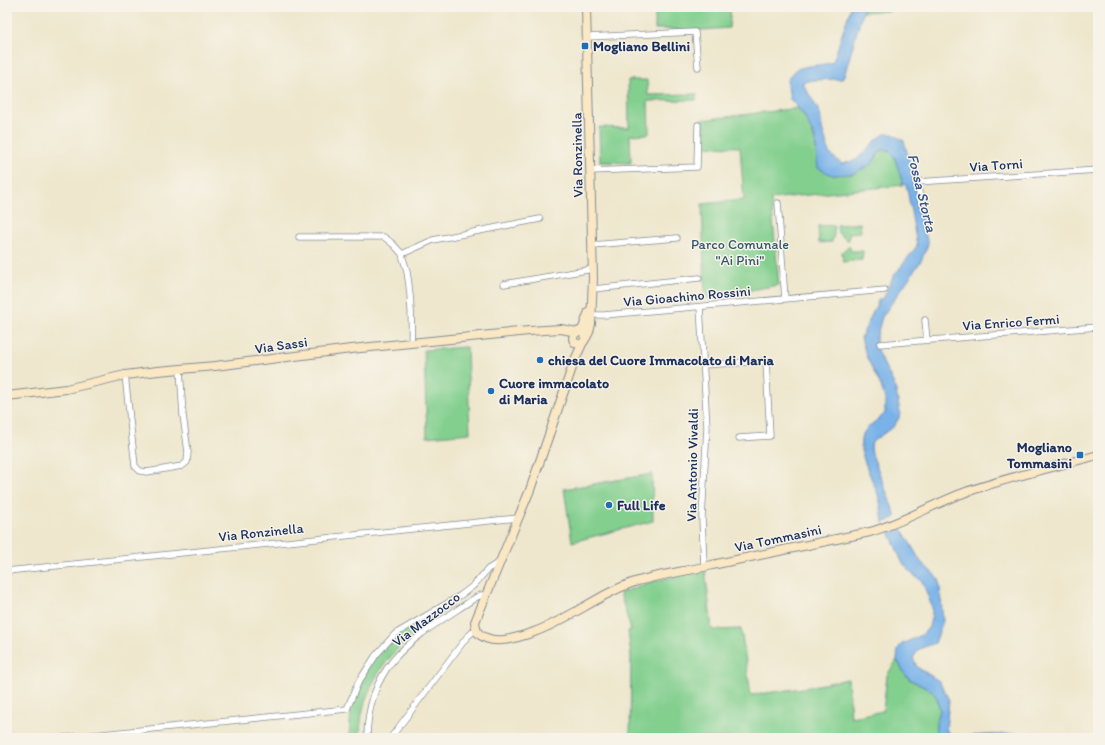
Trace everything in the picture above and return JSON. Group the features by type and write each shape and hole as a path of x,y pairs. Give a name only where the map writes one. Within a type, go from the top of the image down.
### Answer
{"street":[{"name":"Via Ronzinella","path":"579,338 590,328 593,288 586,7"},
{"path":"587,37 695,32 698,67"},
{"path":"590,171 697,167 698,126"},
{"name":"Via Torni","path":"921,203 918,182 1098,170"},
{"path":"778,203 785,299"},
{"path":"402,254 428,241 540,219"},
{"path":"299,237 384,237 393,244 402,254 408,277 412,322 411,343"},
{"path":"592,245 677,238"},
{"path":"504,284 593,269"},
{"path":"593,288 700,278"},
{"name":"Via Gioachino Rossini","path":"591,315 700,307 885,290"},
{"name":"Via Ronzinella","path":"393,738 392,736 476,625 486,596 530,490 574,362 579,338 588,326 585,323 592,303"},
{"name":"Via Antonio Vivaldi","path":"700,307 707,427 702,518 704,567"},
{"path":"925,320 927,340"},
{"name":"Via Enrico Fermi","path":"880,344 1098,327"},
{"name":"Via Sassi","path":"7,396 66,389 125,375 215,366 338,350 561,329 579,338"},
{"path":"703,364 766,361 770,436 739,438"},
{"path":"125,375 135,466 140,471 147,472 182,466 186,462 188,452 183,415 180,369"},
{"name":"Via Tommasini","path":"476,625 480,635 494,640 522,636 543,629 614,590 637,581 870,532 890,526 964,493 986,485 1098,455"},
{"name":"Via Ronzinella","path":"7,571 518,518"},
{"path":"63,738 347,709 358,684 376,655 395,634 460,595 473,586 488,569 501,561"},
{"name":"Via Mazzocco","path":"367,738 369,718 376,688 386,669 397,655 419,636 474,598 481,595 486,596"}],"green space":[{"path":"655,7 731,7 729,28 702,30 655,29"},
{"path":"864,7 889,7 889,11 862,12"},
{"path":"628,80 647,80 648,95 697,94 696,100 648,101 649,134 630,135 631,163 600,162 599,127 629,128"},
{"name":"Parco Comunale \"Ai Pini\"","path":"798,108 811,129 819,168 872,164 881,150 889,150 895,158 903,185 771,199 779,285 705,298 702,204 744,200 740,147 701,146 701,120"},
{"path":"860,223 861,232 849,233 849,240 838,233 837,225"},
{"path":"834,225 832,242 819,243 818,226"},
{"path":"849,245 851,251 863,251 862,260 843,262 842,252"},
{"path":"467,347 470,433 427,437 424,350"},
{"name":"Full Life","path":"652,474 653,521 572,542 564,489"},
{"path":"705,568 712,630 741,629 751,695 803,688 848,679 851,717 883,711 887,675 897,660 904,673 910,680 932,691 937,698 940,711 936,724 937,738 630,738 631,656 628,631 631,630 620,593 647,583"},
{"path":"452,607 417,632 387,661 367,696 362,716 360,738 349,738 351,709 363,672 391,638 429,612"}],"water":[{"path":"851,7 864,7 842,79 802,82 820,113 822,128 829,153 842,164 856,160 876,140 885,134 893,134 904,141 916,186 919,209 928,244 921,261 882,317 876,339 878,353 896,391 900,412 899,418 894,426 872,442 871,447 872,454 896,517 883,523 879,498 866,466 861,448 861,440 866,430 885,413 885,399 881,386 867,358 861,338 879,299 883,299 893,277 917,246 907,188 905,184 903,185 895,158 889,150 881,150 872,164 853,174 832,175 818,168 815,138 804,115 790,99 787,80 794,71 799,68 833,62"},
{"path":"900,526 921,562 939,579 943,621 935,643 919,649 913,658 917,667 939,681 949,700 946,729 950,734 964,736 1034,733 1044,738 937,738 936,724 940,711 937,698 932,691 911,680 904,673 897,660 898,649 902,644 922,635 929,627 932,614 932,607 922,581 911,573 902,562 889,531"}],"place":[{"name":"Mogliano Bellini","path":"585,46"},
{"name":"chiesa del Cuore Immacolato di Maria","path":"540,360"},
{"name":"Cuore immacolato di Maria","path":"491,391"},
{"name":"Mogliano Tommasini","path":"1080,455"},
{"name":"Full Life","path":"609,505"}],"water label":[{"name":"Fossa Storta","path":"922,193"}]}
